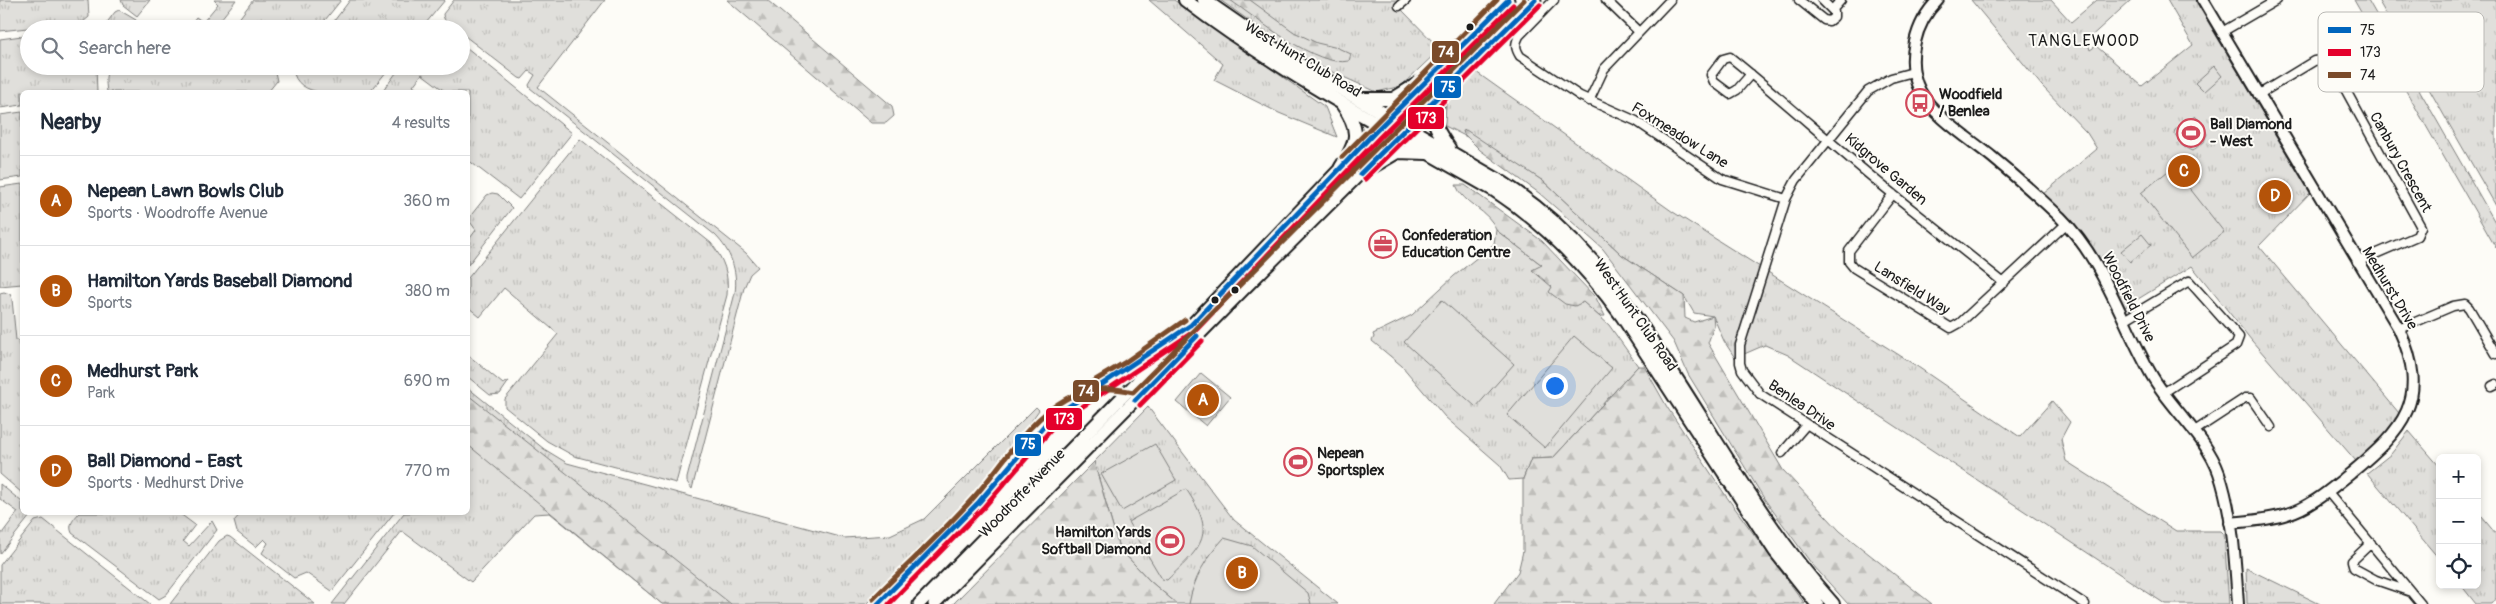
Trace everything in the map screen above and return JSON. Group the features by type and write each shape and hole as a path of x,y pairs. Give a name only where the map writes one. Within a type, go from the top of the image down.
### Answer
{"main road":[{"name":"West Hunt Club Road","path":"1185,0 1256,51 1381,125 1404,131 1450,150 1531,201 1583,248 1635,316 1786,547 1833,604"},
{"name":"West Hunt Club Road","path":"1204,0 1267,45 1391,116 1428,153 1494,190 1558,239 1598,284 1770,544 1817,604"},
{"name":"Woodroffe Avenue","path":"919,604 1251,264 1381,125 1508,0"},
{"name":"Woodroffe Avenue","path":"934,604 1260,273 1535,0"},
{"path":"1360,98 1393,99 1435,73"},
{"path":"1450,150 1436,126 1434,113 1435,105 1452,84"},
{"path":"1339,100 1352,119 1356,136 1353,149 1341,167"},
{"path":"1360,174 1397,152 1428,153"},
{"path":"1251,264 1260,273"}],"street":[{"path":"1399,6 1406,0"},
{"name":"Foxmeadow Lane","path":"1554,0 1519,36 1515,43 1516,50 1527,60 1588,101 1636,121 1722,179 1786,199"},
{"path":"1606,0 1638,32"},
{"path":"1588,101 1604,69 1670,0"},
{"path":"1799,0 1827,21 1834,17 1833,9 1822,0"},
{"path":"1833,9 1841,0"},
{"name":"Medhurst Drive","path":"2203,0 2357,262 2399,329 2406,344 2412,374 2410,404 2398,429 2388,441 2328,492 2288,514 2230,523"},
{"path":"2222,32 2277,0"},
{"path":"1913,72 1916,40 1934,1"},
{"name":"Kidgrove Garden","path":"1751,74 1737,90 1730,94 1714,82 1711,75 1723,59 1730,58 1751,74 1829,139 1893,194 2004,284"},
{"name":"Canbury Crescent","path":"2258,95 2318,61"},
{"name":"Benlea Drive","path":"1913,72 1891,78 1868,91 1796,180 1786,199 1740,345 1740,363 1752,386 1760,394 2085,604"},
{"name":"Woodfield Drive","path":"1913,72 1926,100 2066,224 2083,244 2106,281 2151,374 2193,432 2218,471 2228,500 2238,604"},
{"name":"Canbury Crescent","path":"2345,92 2421,227 2417,236 2357,262"},
{"name":"Lansfield Way","path":"1893,194 1849,251 1849,262 1854,268 1951,328 1960,324 2066,224"},
{"path":"2124,320 2185,281 2239,337 2236,345 2164,392"},
{"path":"2399,329 2453,306 2465,304 2470,308 2496,354"},
{"path":"2193,432 2245,398 2251,398 2270,427"},
{"path":"1782,453 1806,424"},
{"path":"2328,492 2422,604"},
{"path":"2371,544 2352,561 2354,568 2376,580 2411,592"}],"green space":[{"path":"0,0 88,0 89,17 85,20 20,20 20,29 0,31"},
{"path":"121,0 150,0 137,16 123,5"},
{"path":"214,0 236,0 220,20 205,20 218,4"},
{"path":"253,0 341,0 325,20 238,20"},
{"path":"350,0 445,0 428,20 335,20"},
{"path":"454,0 605,0 538,87 746,253 758,267 750,274 744,288 692,489 687,482 687,478 735,293 734,269 729,255 715,235 530,88 529,85 535,75 529,71 522,79 519,78 470,40 470,20 445,20 443,14"},
{"path":"727,0 767,0 892,106 894,116 886,123 871,123"},
{"path":"1149,0 1174,0 1325,107 1337,137 1279,113 1214,80 1223,64"},
{"path":"1220,0 1398,0 1403,11 1440,49 1401,86 1377,92 1303,59"},
{"path":"1230,0 1250,0 1294,32 1317,43 1338,48 1351,54 1349,61 1336,61 1304,50"},
{"path":"1971,0 2051,0 2071,22 2097,0 2131,0 2087,40 2090,50 2096,46 2142,86 2193,45 2167,0 2195,0 2310,193 2259,246 2399,413 2391,427 2375,445 2356,461 2252,341 2192,266 2125,307 2103,263 2072,223 2043,194 2097,149 2087,133 2042,86"},
{"path":"2354,0 2368,0 2375,12 2361,12"},
{"path":"2378,0 2496,0 2496,206 2431,92 2484,92 2484,12 2385,12"},
{"path":"119,10 136,20 109,20"},
{"path":"20,36 20,75 96,75 97,90 20,90 20,105 0,108 0,39"},
{"path":"470,50 572,133 519,199 470,162 470,90 443,90 423,75 470,75"},
{"path":"2214,66 2222,76 2204,92 2195,83"},
{"path":"1476,72 1673,212 1918,367 2020,437 2052,401 2070,422 2061,439 2066,461 2176,531 2221,531 2224,534 2229,604 2165,604 1788,355 1765,345 1735,358 1724,341 1713,316 1694,313 1684,296 1622,255 1543,181 1493,150 1445,126 1446,100"},
{"path":"107,75 276,75 277,81 270,90 107,90"},
{"path":"295,75 384,75 372,90 313,90 306,88"},
{"path":"395,75 421,75 413,86 418,90 384,90"},
{"path":"2407,92 2421,92 2496,224 2496,248"},
{"path":"20,112 20,177 0,180 0,115"},
{"name":"Ball Diamond - West","path":"2195,116 2207,134 2204,142 2192,151 2184,147 2174,133 2175,130"},
{"path":"1466,130 1543,181 1622,255 1684,296 1685,318 1694,322 1713,316 1714,326 1708,343 1783,470 1840,531 1932,604 1848,604 1811,563 1765,500 1688,374 1674,342 1603,249 1539,193 1480,150 1464,134 1463,131"},
{"path":"580,139 711,243 725,267 727,295 676,483 574,456 547,441 505,407 505,399 558,334 504,288 480,317 470,309 470,276"},
{"path":"2173,167 2224,232 2192,258 2141,193"},
{"path":"20,184 20,284 0,286 0,187"},
{"path":"1456,185 1465,185 1542,241 1596,298 1605,316 1599,316 1583,302 1575,306 1565,304 1549,292 1552,287 1532,270 1542,265 1496,230 1488,217 1464,198"},
{"path":"2271,185 2282,185 2292,202 2271,215 2264,208 2262,199 2263,193"},
{"path":"492,193 498,194 512,208 470,262 470,238 476,230 470,222 470,216 487,195"},
{"path":"1496,230 1542,265 1609,325 1638,366 1553,458 1531,459 1523,479 1509,480 1500,465 1445,417 1402,366 1372,341 1373,334 1412,315 1454,276 1494,244"},
{"path":"2142,234 2151,245 2130,262 2121,251"},
{"path":"0,293 10,294 16,340 20,342 20,491 0,474"},
{"path":"1442,300 1514,364 1476,407 1404,342"},
{"path":"1574,336 1612,368 1545,448 1507,415"},
{"path":"470,357 503,384 509,381 500,394 490,395 470,379"},
{"path":"1638,366 1644,366 1667,407 1726,496 1805,604 1494,604 1518,572 1523,551 1523,479 1531,459 1553,458"},
{"path":"1201,373 1230,397 1206,426 1177,402"},
{"path":"470,390 544,449 567,463 844,538 890,535 924,519 1036,407 1039,410 994,473 866,604 662,604 550,513 534,514 471,582 402,531 344,604 332,604 402,515 470,515"},
{"path":"470,397 731,604 662,604 470,447"},
{"path":"1148,407 1234,520 1338,604 1177,604 1150,581 1119,548 1094,462"},
{"path":"2409,431 2436,462 2436,555 2367,473 2391,454"},
{"path":"1155,444 1176,480 1122,511 1101,474"},
{"path":"1094,462 1119,548 1150,581 1177,604 953,604"},
{"path":"0,484 20,500 20,515 30,516 0,554 0,536 18,512 0,499"},
{"name":"Hamilton Yards Softball Diamond","path":"1186,489 1196,504 1201,517 1202,539 1190,558 1167,580 1162,579 1128,522"},
{"path":"78,515 182,515 195,525 183,541 189,546 212,521 217,530 166,595 159,599 72,533 71,524"},
{"path":"239,515 392,515 332,591 306,573 294,578 262,553 268,543 264,539 256,547 237,532 234,521"},
{"path":"2481,516 2496,534 2496,598 2491,604 2476,604 2464,589 2481,589"},
{"path":"43,519 150,604 0,604 0,565 35,521"},
{"path":"227,536 315,604 170,604 219,541"},
{"path":"1224,538 1252,546 1308,593 1311,604 1189,604 1194,585 1202,568"},
{"path":"2246,568 2320,604 2247,604"}],"transit line":[{"name":"74","path":"1342,157 1497,0"},
{"name":"75","path":"878,604 979,502 1050,419 1191,325 1375,132 1508,0"},
{"name":"74","path":"873,599 963,509 1028,430 1052,408 1074,395 1090,390 1116,389 1133,392 1524,0"},
{"name":"75","path":"1360,174 1535,0"},
{"name":"173","path":"889,604 984,507 1055,425 1196,330 1380,137 1513,5"},
{"name":"173","path":"1365,179 1540,5"},
{"name":"74","path":"1079,390 1124,363 1185,320"},
{"name":"75","path":"1135,400 1197,336"},
{"name":"173","path":"1140,405 1202,341"}],"place":[{"name":"Woodfield / Benlea","path":"1920,103"},
{"name":"Ball Diamond - West","path":"2191,133"},
{"name":"Medhurst Park","path":"2184,171"},
{"name":"Ball Diamond - East","path":"2275,196"},
{"name":"Confederation Education Centre","path":"1383,244"},
{"name":"Nepean Lawn Bowls Club","path":"1203,400"},
{"name":"Nepean Sportsplex","path":"1298,462"},
{"name":"Hamilton Yards Softball Diamond","path":"1170,541"},
{"name":"Hamilton Yards Baseball Diamond","path":"1242,573"}],"district":[{"name":"TANGLEWOOD","path":"2084,40"}]}
